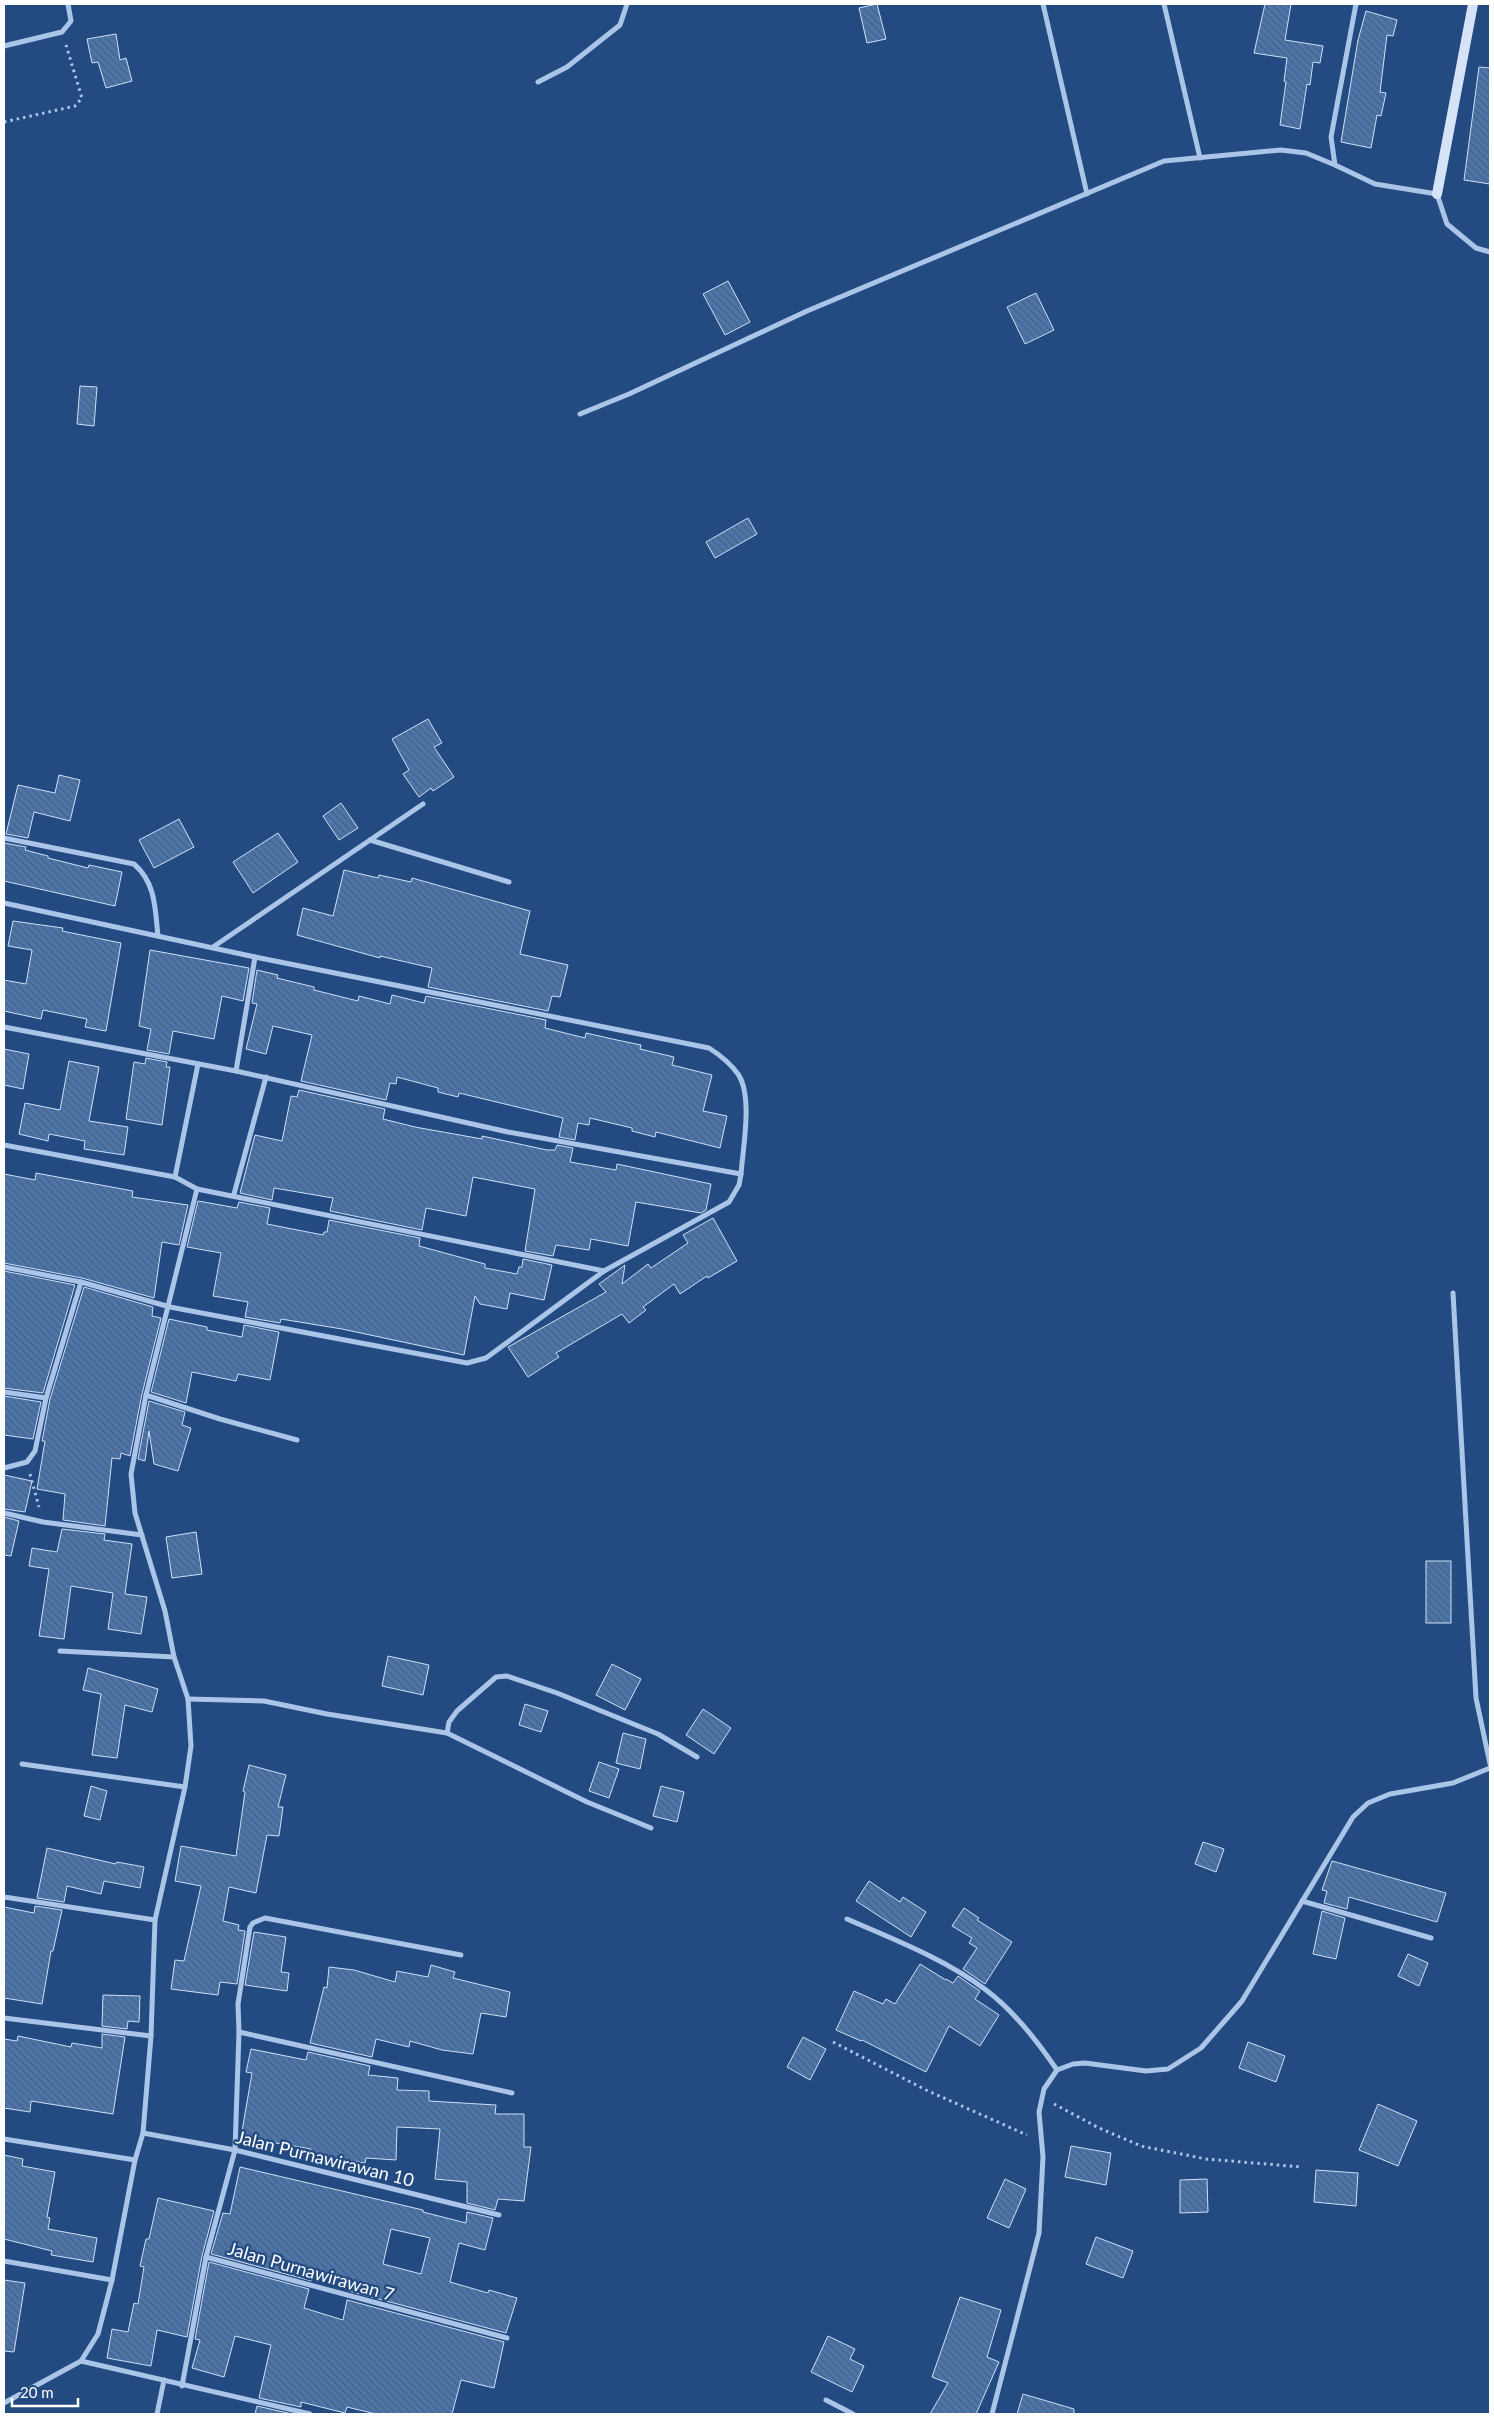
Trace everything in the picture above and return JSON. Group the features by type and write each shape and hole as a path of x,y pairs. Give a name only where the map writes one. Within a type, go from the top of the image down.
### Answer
{"street":[{"path":"4,46 62,32 71,22 68,4"},
{"path":"538,82 567,67 620,25 627,4"},
{"path":"1043,4 1087,194"},
{"path":"1164,4 1200,158"},
{"path":"1335,165 1331,136 1356,4"},
{"path":"1474,4 1437,194 1448,224 1476,248 1490,252"},
{"path":"580,414 807,311 1164,161 1281,150 1306,153 1376,184 1437,194"},
{"path":"213,947 423,804"},
{"path":"4,838 134,864 147,877 153,892 158,936"},
{"path":"370,840 509,882"},
{"path":"4,903 255,957 709,1048 725,1059 739,1075 746,1097 741,1174 739,1185 729,1202 604,1271 486,1358 467,1362 170,1307 81,1282 4,1267"},
{"path":"236,1071 255,957"},
{"path":"4,1027 266,1077 508,1132 741,1174"},
{"path":"175,1177 198,1064"},
{"path":"234,1194 266,1077"},
{"path":"4,1145 175,1177 198,1189 234,1194 604,1271"},
{"path":"4,2403 81,2362 98,2334 112,2280 135,2160 143,2133 151,2036 156,1920 185,1787 191,1746 188,1699 174,1658 165,1611 135,1513 131,1474 146,1395 170,1307 198,1189"},
{"path":"4,1468 27,1462 35,1451 46,1398 81,1282"},
{"path":"1452,1293 1476,1698 1490,1764"},
{"path":"4,1392 46,1398"},
{"path":"146,1395 220,1419 297,1440"},
{"path":"4,1513 43,1522 142,1535"},
{"path":"60,1651 174,1658"},
{"path":"447,1733 449,1722 457,1711 496,1677 507,1676 557,1693 658,1734 697,1757"},
{"path":"188,1699 264,1702 447,1733 587,1802 651,1828"},
{"path":"22,1764 185,1787"},
{"path":"992,2414 1039,2233 1041,2140 1039,2112 1044,2088 1057,2070 1073,2064 1086,2063 1146,2071 1168,2069 1186,2059 1201,2048 1242,2001 1353,1817 1368,1803 1390,1794 1453,1783 1490,1768"},
{"path":"4,1898 156,1920"},
{"path":"1302,1901 1432,1938"},
{"path":"206,2257 235,2150 239,2032 238,2004 250,1927 257,1921 265,1918 460,1955"},
{"path":"847,1919 930,1956 987,1990 1037,2040 1057,2070"},
{"path":"4,2018 151,2036"},
{"path":"239,2032 512,2093"},
{"name":"Jalan Purnawirawan 10","path":"143,2133 235,2150 499,2215"},
{"path":"4,2138 135,2160"},
{"name":"Jalan Purnawirawan 7","path":"182,2386 206,2257 506,2338"},
{"path":"4,2261 112,2280"},
{"path":"81,2362 310,2414"},
{"path":"157,2414 164,2380"},
{"path":"826,2400 853,2414"}],"path":[{"path":"4,122 75,106 82,98 62,32"},
{"path":"27,1462 43,1522"},
{"path":"833,2042 926,2090 1041,2140"},
{"path":"1042,2098 1099,2128 1141,2146 1206,2159 1302,2167"}],"building":[{"path":"877,4 886,39 867,43 859,8"},
{"path":"1265,4 1291,4 1285,40 1323,46 1320,63 1313,62 1310,85 1307,84 1300,129 1280,125 1287,58 1254,53"},
{"path":"1366,11 1397,20 1393,36 1387,35 1380,92 1386,93 1381,116 1377,115 1371,148 1341,142 1358,40"},
{"path":"116,34 120,60 126,58 132,81 106,88 98,62 92,63 87,39"},
{"path":"1479,67 1490,68 1490,184 1464,180"},
{"path":"728,281 750,322 725,335 703,294"},
{"path":"1036,293 1054,330 1025,344 1007,307"},
{"path":"80,386 97,387 94,426 77,424"},
{"path":"748,518 757,534 715,558 706,542"},
{"path":"428,719 442,743 434,747 454,777 433,791 431,788 419,797 403,774 409,770 392,739"},
{"path":"59,775 80,780 70,821 34,812 28,838 6,834 18,785 55,793"},
{"path":"341,803 358,828 339,840 323,816"},
{"path":"179,819 194,847 154,868 139,840"},
{"path":"278,833 298,862 253,893 233,862"},
{"path":"4,843 26,847 25,850 48,856 48,858 88,868 89,865 122,872 115,906 4,881"},
{"path":"344,870 378,878 379,875 411,882 412,878 530,911 520,954 568,965 560,997 552,996 548,1011 428,987 432,968 380,956 380,958 297,935 303,908 333,916"},
{"path":"13,921 63,928 62,931 121,943 106,1031 85,1027 87,1019 43,1010 41,1019 4,1011 4,980 26,984 32,950 8,946"},
{"path":"150,950 249,968 243,1001 222,996 214,1039 173,1031 169,1054 147,1050 151,1029 139,1026"},
{"path":"257,970 278,975 277,978 314,987 314,990 358,1001 359,996 390,1004 392,995 424,1003 426,996 546,1020 545,1028 585,1038 586,1033 641,1045 640,1049 674,1057 672,1065 712,1075 703,1111 727,1116 720,1148 656,1132 655,1137 632,1131 632,1128 590,1118 589,1125 578,1123 575,1140 559,1137 563,1118 459,1093 458,1097 438,1092 438,1088 397,1077 396,1084 390,1083 386,1100 301,1081 312,1035 273,1026 266,1054 246,1049 257,1004 252,1003"},
{"path":"4,1049 29,1054 23,1089 4,1085"},
{"path":"146,1058 167,1062 166,1067 170,1067 162,1125 126,1119 134,1062 145,1064"},
{"path":"69,1061 99,1067 89,1121 128,1127 124,1155 84,1149 85,1141 49,1134 48,1141 19,1134 25,1103 60,1110"},
{"path":"299,1090 385,1109 383,1119 415,1127 482,1139 482,1136 547,1150 555,1150 557,1145 573,1148 570,1162 616,1170 617,1164 711,1184 706,1210 701,1213 636,1202 628,1246 591,1239 589,1250 556,1245 553,1256 525,1251 535,1189 473,1177 466,1216 426,1208 422,1230 330,1211 333,1198 274,1188 272,1200 240,1193 255,1135 282,1141 291,1096 297,1097"},
{"path":"36,1173 133,1191 132,1197 188,1205 179,1245 162,1242 154,1298 82,1278 4,1263 4,1174 35,1180"},
{"path":"198,1201 237,1208 239,1202 270,1208 267,1224 323,1235 324,1232 327,1232 329,1220 420,1238 419,1246 485,1264 485,1268 517,1274 519,1267 522,1267 523,1259 552,1265 544,1300 510,1293 507,1309 480,1304 475,1296 464,1355 342,1329 281,1319 280,1323 245,1317 248,1302 213,1296 221,1253 187,1247"},
{"path":"713,1218 737,1261 708,1278 707,1276 680,1294 674,1284 643,1307 646,1310 629,1323 622,1314 556,1353 559,1357 528,1377 508,1347 606,1292 599,1284 625,1265 622,1284 648,1264 651,1268 688,1243 683,1235"},
{"path":"4,1271 75,1285 43,1393 4,1388"},
{"path":"84,1287 153,1307 152,1316 161,1318 142,1394 130,1456 121,1453 120,1459 112,1458 105,1526 63,1520 65,1494 37,1489 45,1441 42,1441 50,1399"},
{"path":"169,1319 207,1327 207,1330 242,1337 244,1325 279,1332 270,1380 238,1374 236,1381 192,1372 186,1403 151,1392"},
{"path":"4,1396 41,1402 33,1439 4,1435"},
{"path":"149,1401 185,1412 182,1425 191,1428 178,1471 154,1464 149,1431 145,1461 138,1459"},
{"path":"4,1475 32,1481 25,1512 4,1509"},
{"path":"4,1517 19,1521 11,1556 4,1555"},
{"path":"62,1529 105,1534 104,1540 132,1544 125,1594 147,1597 141,1634 108,1629 113,1593 71,1586 64,1639 39,1636 49,1569 29,1566 32,1548 57,1552"},
{"path":"196,1532 202,1574 172,1578 166,1537"},
{"path":"1426,1561 1451,1561 1451,1623 1426,1623"},
{"path":"388,1656 429,1665 423,1695 382,1686"},
{"path":"612,1664 641,1679 625,1710 596,1695"},
{"path":"88,1668 158,1689 152,1712 125,1705 117,1758 92,1755 101,1694 83,1690"},
{"path":"525,1704 548,1711 541,1732 519,1725"},
{"path":"703,1709 731,1728 714,1754 686,1735"},
{"path":"623,1733 646,1739 640,1769 616,1763"},
{"path":"599,1762 619,1769 609,1798 589,1791"},
{"path":"249,1765 286,1775 278,1807 283,1807 279,1836 267,1835 256,1893 229,1887 223,1921 239,1925 238,1930 245,1931 237,1984 220,1982 218,1995 171,1989 175,1960 184,1961 201,1886 175,1881 181,1846 236,1856 245,1792 243,1791"},
{"path":"91,1786 107,1791 100,1820 84,1816"},
{"path":"661,1786 684,1792 677,1822 653,1816"},
{"path":"1203,1842 1224,1849 1216,1872 1195,1864"},
{"path":"47,1848 116,1864 117,1862 144,1867 140,1888 104,1881 101,1894 67,1886 64,1902 37,1898"},
{"path":"1332,1861 1446,1893 1437,1922 1349,1897 1347,1909 1324,1903 1327,1891 1322,1890"},
{"path":"869,1881 900,1902 903,1897 926,1912 911,1937 856,1901"},
{"path":"35,1906 62,1910 53,1951 51,1951 42,2004 4,1998 4,1907 34,1913"},
{"path":"964,1908 979,1918 977,1920 1012,1942 985,1984 963,1969 977,1948 969,1943 972,1938 952,1926"},
{"path":"1322,1911 1345,1918 1336,1959 1313,1954"},
{"path":"254,1932 286,1937 281,1972 289,1973 287,1991 245,1985"},
{"path":"1408,1954 1428,1963 1419,1986 1398,1976"},
{"path":"920,1964 953,1983 958,1976 980,1991 975,1999 999,2015 980,2046 949,2026 926,2072 862,2040 836,2030 854,1991 883,2004 886,1999 895,2004"},
{"path":"431,1965 455,1972 453,1978 510,1992 506,2017 481,2013 473,2054 442,2050 410,2041 409,2047 376,2039 372,2057 310,2043 324,1987 327,1988 329,1967 354,1970 395,1982 397,1971 428,1977"},
{"path":"103,1995 140,1996 139,2022 128,2021 127,2029 102,2026"},
{"path":"102,2034 125,2037 113,2114 31,2101 30,2112 4,2108 4,2039 17,2041 18,2036 71,2047 72,2043 102,2048"},
{"path":"803,2037 826,2049 810,2080 787,2067"},
{"path":"1248,2042 1285,2056 1276,2082 1239,2068"},
{"path":"251,2049 306,2060 308,2052 370,2066 368,2075 398,2078 397,2090 429,2091 429,2101 496,2105 495,2114 524,2114 524,2147 531,2147 524,2201 498,2199 495,2210 467,2203 467,2182 435,2179 440,2129 397,2127 396,2160 366,2158 365,2163 311,2155 311,2149 241,2137 252,2073 246,2072"},
{"path":"1378,2104 1417,2121 1398,2166 1359,2150"},
{"path":"1071,2146 1111,2153 1106,2185 1065,2177"},
{"path":"4,2155 23,2159 22,2166 55,2172 47,2217 50,2218 48,2229 97,2238 93,2262 51,2255 52,2251 4,2239"},
{"path":"240,2167 423,2210 423,2212 466,2223 467,2212 493,2218 485,2250 459,2243 450,2282 488,2293 489,2290 517,2298 506,2333 349,2291 350,2285 313,2276 312,2281 211,2254 223,2213 230,2214","holes":["391,2229 430,2238 421,2274 383,2264"]},
{"path":"1316,2170 1358,2173 1356,2206 1314,2202"},
{"path":"1005,2179 1026,2189 1009,2228 987,2218"},
{"path":"1207,2179 1208,2212 1180,2213 1180,2180"},
{"path":"158,2198 214,2211 202,2256 187,2337 157,2330 151,2366 107,2358 112,2329 128,2332 134,2303 138,2304 144,2267 140,2266 146,2239 149,2239"},
{"path":"1096,2237 1133,2251 1123,2278 1086,2264"},
{"path":"209,2262 309,2289 304,2308 343,2320 347,2300 504,2342 494,2388 461,2380 452,2414 376,2414 347,2407 345,2413 301,2402 301,2407 259,2398 271,2345 235,2336 224,2377 192,2368 200,2340 195,2339"},
{"path":"4,2280 25,2283 14,2352 4,2351"},
{"path":"960,2297 1001,2310 987,2357 999,2362 976,2414 930,2414 948,2383 932,2377"},
{"path":"828,2336 855,2349 850,2359 864,2366 852,2392 811,2372"},
{"path":"1023,2394 1074,2409 1074,2414 1017,2414"},
{"path":"257,2406 292,2414 255,2414"}]}
